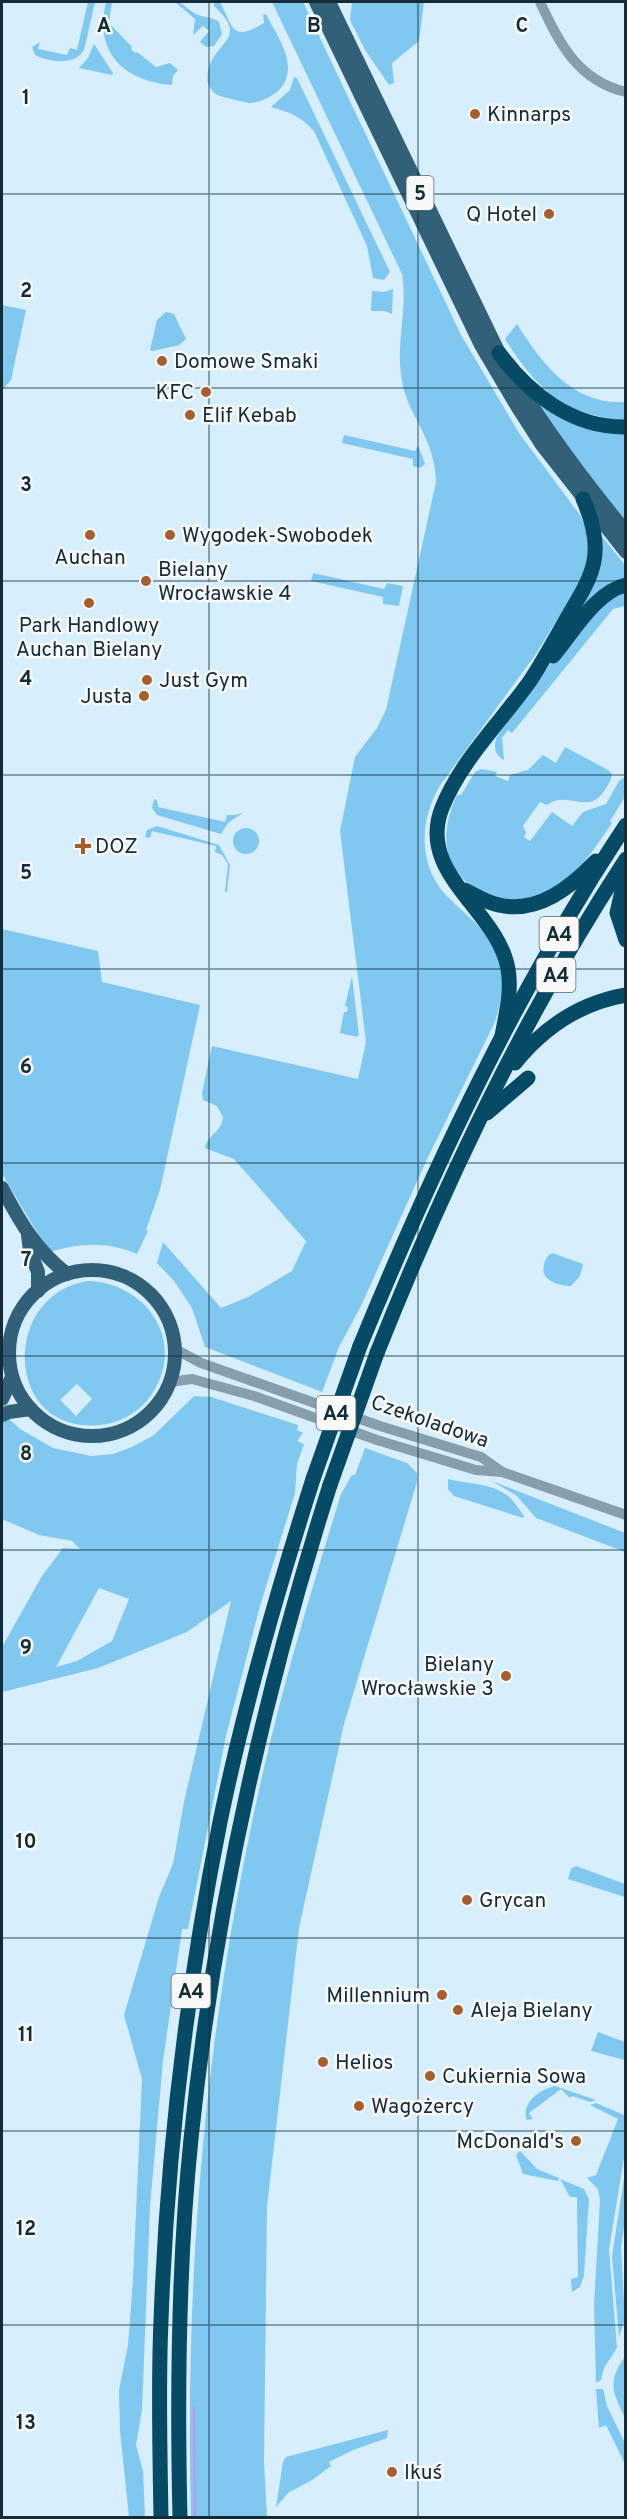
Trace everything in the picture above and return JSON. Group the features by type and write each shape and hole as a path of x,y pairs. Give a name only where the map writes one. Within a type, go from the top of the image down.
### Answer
{"highway":[{"path":"499,353 519,377 559,410 588,423 626,427"},
{"path":"530,680 590,574 594,561 594,538 583,499"},
{"path":"502,1036 509,999 508,968 495,933 448,873 439,852 438,825 442,807 474,755 530,680 599,600 611,590 626,585"},
{"path":"461,889 496,905 514,907 533,904 569,886 591,867 623,829"},
{"name":"А4","path":"502,1036 561,931 623,829"},
{"name":"A4","path":"180,2517 179,2354 184,2223 191,2140 212,1968 239,1825 269,1692 298,1585 330,1485 377,1353 428,1231 480,1119 559,970 626,859"},
{"path":"626,874 617,912 626,940"},
{"path":"493,1095 522,1054 549,1027 588,1005 626,995"},
{"name":"A4","path":"161,2517 161,2322 167,2209 182,2055 209,1882 230,1775 251,1688 313,1479 360,1346 439,1162 502,1036"},
{"path":"480,1119 528,1078"}],"main road":[{"name":"5","path":"316,2 481,345 528,425 626,552"},
{"name":"5","path":"329,2 499,353 561,451 626,532"},
{"path":"2,1188 28,1235 51,1261 67,1274"},
{"path":"28,1235 30,1251 38,1270 38,1291"},
{"path":"98,1271 117,1274 134,1281 152,1296 165,1314 173,1336 174,1370 157,1405 143,1419 125,1429 106,1435 92,1436 66,1432 51,1425 31,1409 22,1398 12,1377 10,1350 13,1328 25,1305 38,1291 53,1280 67,1274 98,1271"},
{"path":"2,1399 12,1377"},
{"path":"2,1415 31,1409"}],"street":[{"path":"540,2 575,65 596,81 626,92"},
{"name":"Czekoladowa","path":"175,1349 197,1361 380,1426 481,1457 502,1472"},
{"name":"Czekoladowa","path":"170,1382 192,1379 254,1396 377,1440 476,1470 502,1472 626,1515"}],"shaded area":[{"path":"88,2 95,2 84,50 80,55 75,59 61,61 35,55 32,47 40,42 38,49 67,55 70,48 77,50"},
{"path":"106,2 112,2 109,23 135,53 137,52 156,67 170,63 178,70 173,76 172,85 139,77 116,61 104,36 103,20"},
{"path":"175,2 196,14 219,22 222,34 214,46 206,47 200,42 209,31 203,26 193,35 195,19"},
{"path":"214,2 220,2 232,26 240,32 246,32 264,23 263,15 266,14 282,45 288,63 284,84 271,96 249,103 220,96 210,87 208,71 230,33 229,26 214,6"},
{"path":"272,2 303,2 461,335 519,433 580,515 586,528 589,553 581,581 536,654 441,784 429,811 425,840 430,868 445,894 480,927 495,949 501,970 500,1003 494,1024 428,1157 361,1306 339,1347 322,1392 205,1347 192,1308 174,1281 157,1263 163,1242 221,1308 248,1297 292,1271 306,1241 234,1159 205,1148 220,1126 223,1117 217,1106 203,1100 202,1093 212,1046 358,1079 366,1042 340,831 355,757 377,728 386,710 436,482 435,466 427,440 410,406 402,381 400,354 404,301 402,274"},
{"path":"352,2 424,2 419,41 392,63 394,83 389,85 365,50 350,20"},
{"path":"94,44 113,73 112,75 79,68 88,58"},
{"path":"294,77 297,78 390,272 384,280 373,278 367,246 314,131 295,116 271,107 290,90"},
{"path":"393,289 392,314 385,311 371,311 372,291 384,292"},
{"path":"2,305 26,310 11,380 2,390"},
{"path":"166,312 174,314 186,339 179,345 150,350 157,320"},
{"path":"517,324 538,354 561,380 590,397 625,402 625,421 579,410 553,396 532,376 505,339"},
{"path":"540,402 625,433 625,524 536,407"},
{"path":"344,435 415,451 418,445 425,464 420,468 413,466 413,459 342,443"},
{"path":"600,534 625,565 625,579 605,586 580,613"},
{"path":"313,573 384,589 387,583 403,586 399,606 383,604 383,597 311,581"},
{"path":"625,589 625,606 613,609 512,733 508,730 502,738 504,760 501,758 496,750 496,738 550,664 595,611"},
{"path":"565,747 608,770 612,774 610,781 599,797 593,801 563,800 547,805 540,802 523,826 526,833 524,837 530,841 552,812 572,826 583,812 606,804 619,781 625,777 625,797 610,821 612,823 568,881 544,897 510,903 475,888 463,879 448,855 447,826 457,795 461,795 475,772 481,769 497,772 495,776 508,781 510,775 528,770 543,755 556,763"},
{"path":"154,799 157,800 158,807 225,822 227,815 244,812 228,823 221,834 157,815 152,808"},
{"path":"157,826 219,845 230,865 227,892 225,892 228,864 222,855 215,852 216,846 152,831 150,838 145,837 147,830"},
{"path":"246,828 255,832 259,841 255,850 246,854 237,850 233,841 237,832"},
{"path":"2,929 98,951 102,982 200,1005 160,1190 146,1230 148,1231 137,1254 104,1245 83,1245 49,1252 2,1174"},
{"path":"352,976 359,1035 357,1037 340,1033 344,1012 347,1012 348,1007 345,1006"},
{"path":"552,1253 583,1264 580,1276 571,1286 551,1281 544,1275 545,1261"},
{"path":"88,1281 110,1284 129,1293 144,1305 156,1320 163,1338 165,1357 161,1377 145,1403 128,1416 100,1425 68,1422 45,1409 31,1387 25,1362 28,1335 39,1310 59,1291","holes":["77,1384 92,1399 76,1416 60,1400"]},
{"path":"194,1396 211,1397 298,1425 297,1430 303,1433 297,1441 304,1444 297,1464 295,1493 260,1606 226,1736 188,1929 182,1929 163,2061 150,2206 142,2410 136,2445 143,2471 145,2517 129,2517 120,2431 119,2390 128,2345 133,2279 142,2079 124,2015 159,1897 173,1864 184,1802 231,1601 187,1632 98,1668 2,1692 2,1647 42,1576 63,1548 80,1549 72,1541 39,1535 2,1519 2,1420 10,1420 20,1429 53,1448 91,1456 113,1454 154,1435","holes":["99,1588 129,1599 112,1641 77,1661 56,1667"]},
{"path":"365,1448 407,1463 417,1473 417,1482 344,1724 299,1928 267,2207 264,2461 267,2517 191,2517 191,2343 201,2170 209,2085 234,1913 260,1785 292,1659 341,1494 352,1475 355,1475"},
{"path":"448,1479 487,1486 502,1492 514,1503 524,1516 523,1518 454,1496 448,1489"},
{"path":"492,1481 625,1533 625,1552 536,1518 517,1496"},
{"path":"576,1866 625,1884 625,1897 568,1879 571,1869"},
{"path":"598,2032 625,2042 625,2060 591,2051"},
{"path":"555,2086 596,2100 590,2102 572,2096 570,2098 561,2089 529,2113 533,2119 527,2120 526,2108 533,2098"},
{"path":"596,2103 624,2115 626,2119 625,2152 609,2249 617,2348 604,2368 601,2380 596,2383 594,2305 600,2200 598,2189 587,2178 596,2175 618,2119 590,2105"},
{"path":"520,2151 537,2169 559,2178 558,2181 523,2174 516,2155"},
{"path":"625,2172 625,2222 621,2247 625,2319 619,2337 612,2256"},
{"path":"560,2179 584,2189 589,2199 584,2275 580,2287 572,2292 571,2279 578,2277 577,2197 570,2197"},
{"path":"624,2358 626,2359 625,2418 614,2388 615,2374"},
{"path":"596,2389 603,2389 607,2406 625,2443 625,2464 606,2425 599,2428"},
{"path":"388,2430 387,2438 353,2450 329,2462 331,2466 288,2493 276,2507 283,2462 286,2457"}],"waterway":[{"path":"194,2408 195,2518"}],"place":[{"name":"Kinnarps","path":"475,114"},
{"name":"Q Hotel","path":"549,214"},
{"name":"Domowe Smaki","path":"162,361"},
{"name":"KFC","path":"206,392"},
{"name":"Elif Kebab","path":"190,415"},
{"name":"Auchan","path":"90,535"},
{"name":"Wygodek-Swobodek","path":"170,535"},
{"name":"Bielany Wrocławskie 4","path":"146,581"},
{"name":"Park Handlowy Auchan Bielany","path":"89,603"},
{"name":"Just Gym","path":"147,680"},
{"name":"Justa","path":"144,696"},
{"name":"DOZ","path":"83,846"},
{"name":"Bielany Wrocławskie 3","path":"506,1676"},
{"name":"Grycan","path":"467,1900"},
{"name":"Millennium","path":"442,1995"},
{"name":"Aleja Bielany","path":"458,2010"},
{"name":"Helios","path":"323,2062"},
{"name":"Cukiernia Sowa","path":"430,2076"},
{"name":"Wagożercy","path":"359,2106"},
{"name":"McDonald's","path":"576,2141"},
{"name":"Ikuś","path":"392,2472"}]}
